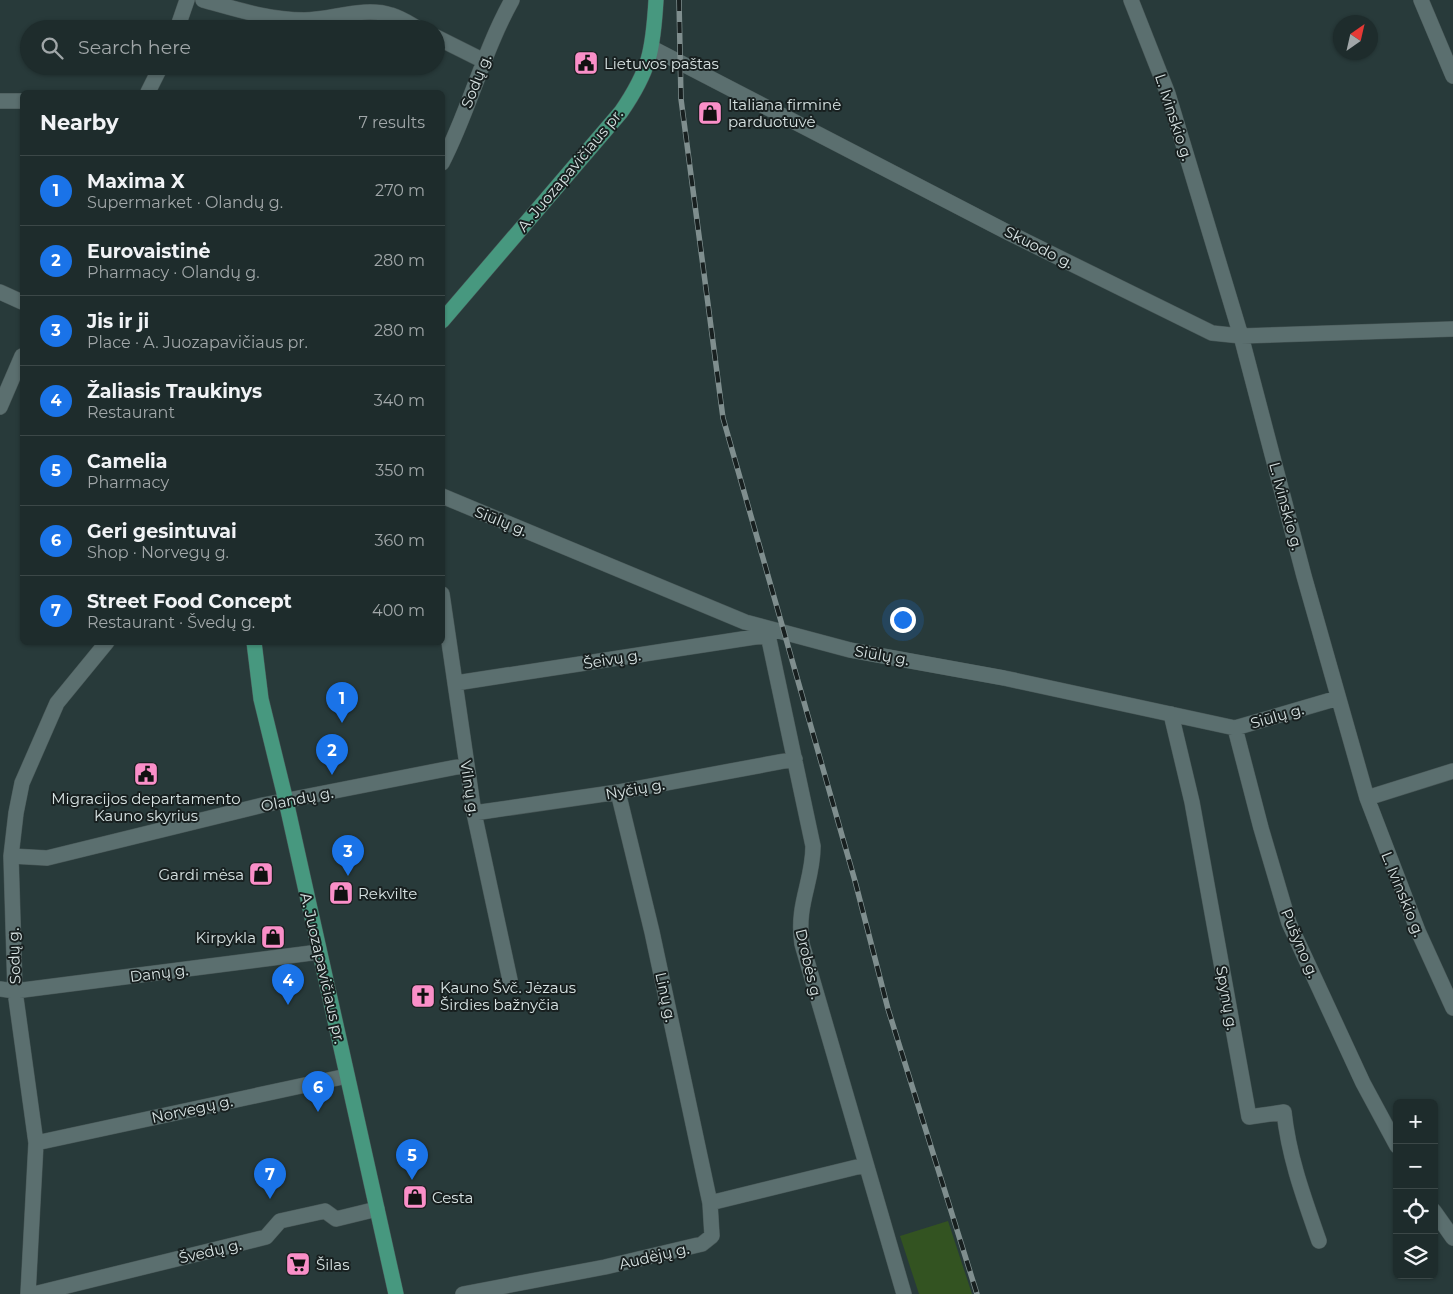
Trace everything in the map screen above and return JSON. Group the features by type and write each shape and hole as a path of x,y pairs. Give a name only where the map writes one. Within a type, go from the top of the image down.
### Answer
{"main road":[{"name":"A. Juozapavičiaus pr.","path":"445,317 621,112 638,87 652,48 656,0"},
{"name":"A. Juozapavičiaus pr.","path":"254,645 258,683 396,1294"}],"street":[{"path":"180,20 187,0"},
{"path":"203,0 257,15 281,19 305,20 376,13 391,15 401,20"},
{"name":"Sodų g.","path":"445,157 455,139 484,61 512,0"},
{"name":"L. Ivinskio g.","path":"1131,0 1168,94 1240,336 1367,798 1411,914 1453,1008"},
{"path":"1422,0 1453,76"},
{"path":"445,42 484,61"},
{"name":"Skuodo g.","path":"652,48 998,227 1212,333 1240,336 1453,330"},
{"path":"149,90 156,75"},
{"path":"0,101 20,101"},
{"path":"0,292 20,301"},
{"path":"0,407 20,361"},
{"name":"Siūlų g.","path":"445,497 769,632 850,650 1004,678 1235,728 1338,698"},
{"name":"Vilnų g.","path":"445,613 474,813 510,980"},
{"name":"Šeivų g.","path":"456,683 769,632"},
{"name":"Drobės g.","path":"769,632 813,846 813,862 800,914 802,944 864,1165 904,1294"},
{"name":"Sodų g.","path":"28,1294 36,1143 8,990 12,856 16,813 22,783 57,703 105,645"},
{"name":"Spynų g.","path":"1171,714 1192,802 1249,1117 1284,1112 1292,1162 1319,1240"},
{"name":"Pušyno g.","path":"1235,728 1260,828 1290,923 1359,1075 1396,1144"},
{"name":"Nyčių g.","path":"474,813 618,792 795,759"},
{"name":"Olandų g.","path":"12,856 47,858 286,801 466,765"},
{"path":"1367,798 1453,771"},
{"name":"Linų g.","path":"618,792 652,932 710,1203"},
{"name":"Danų g.","path":"8,990 319,952"},
{"name":"Norvegų g.","path":"36,1143 347,1076"},
{"path":"710,1203 864,1165"},
{"name":"Audėjų g.","path":"462,1294 605,1267 702,1244 712,1236 710,1203"},
{"name":"Švedų g.","path":"34,1294 266,1237 280,1221 325,1211 336,1219 377,1209"},
{"path":"1438,1217 1453,1238"}],"green space":[{"path":"948,1221 972,1294 919,1294 900,1236"}],"railway":[{"path":"679,0 681,99 723,418 855,881 888,1009 977,1294"}],"place":[{"name":"Lietuvos paštas","path":"586,63"},
{"name":"Italiana firminė parduotuvė","path":"710,113"},
{"name":"Maxima X","path":"342,723"},
{"name":"Migracijos departamento Kauno skyrius","path":"146,774"},
{"name":"Eurovaistinė","path":"332,775"},
{"name":"Gardi mėsa","path":"261,874"},
{"name":"Jis ir ji","path":"348,876"},
{"name":"Rekvilte","path":"341,893"},
{"name":"Kirpykla","path":"273,937"},
{"name":"Kauno Švč. Jėzaus Širdies bažnyčia","path":"423,996"},
{"name":"Žaliasis Traukinys","path":"288,1005"},
{"name":"Geri gesintuvai","path":"318,1112"},
{"name":"Camelia","path":"412,1180"},
{"name":"Cesta","path":"415,1197"},
{"name":"Street Food Concept","path":"270,1199"},
{"name":"Šilas","path":"298,1264"}]}
